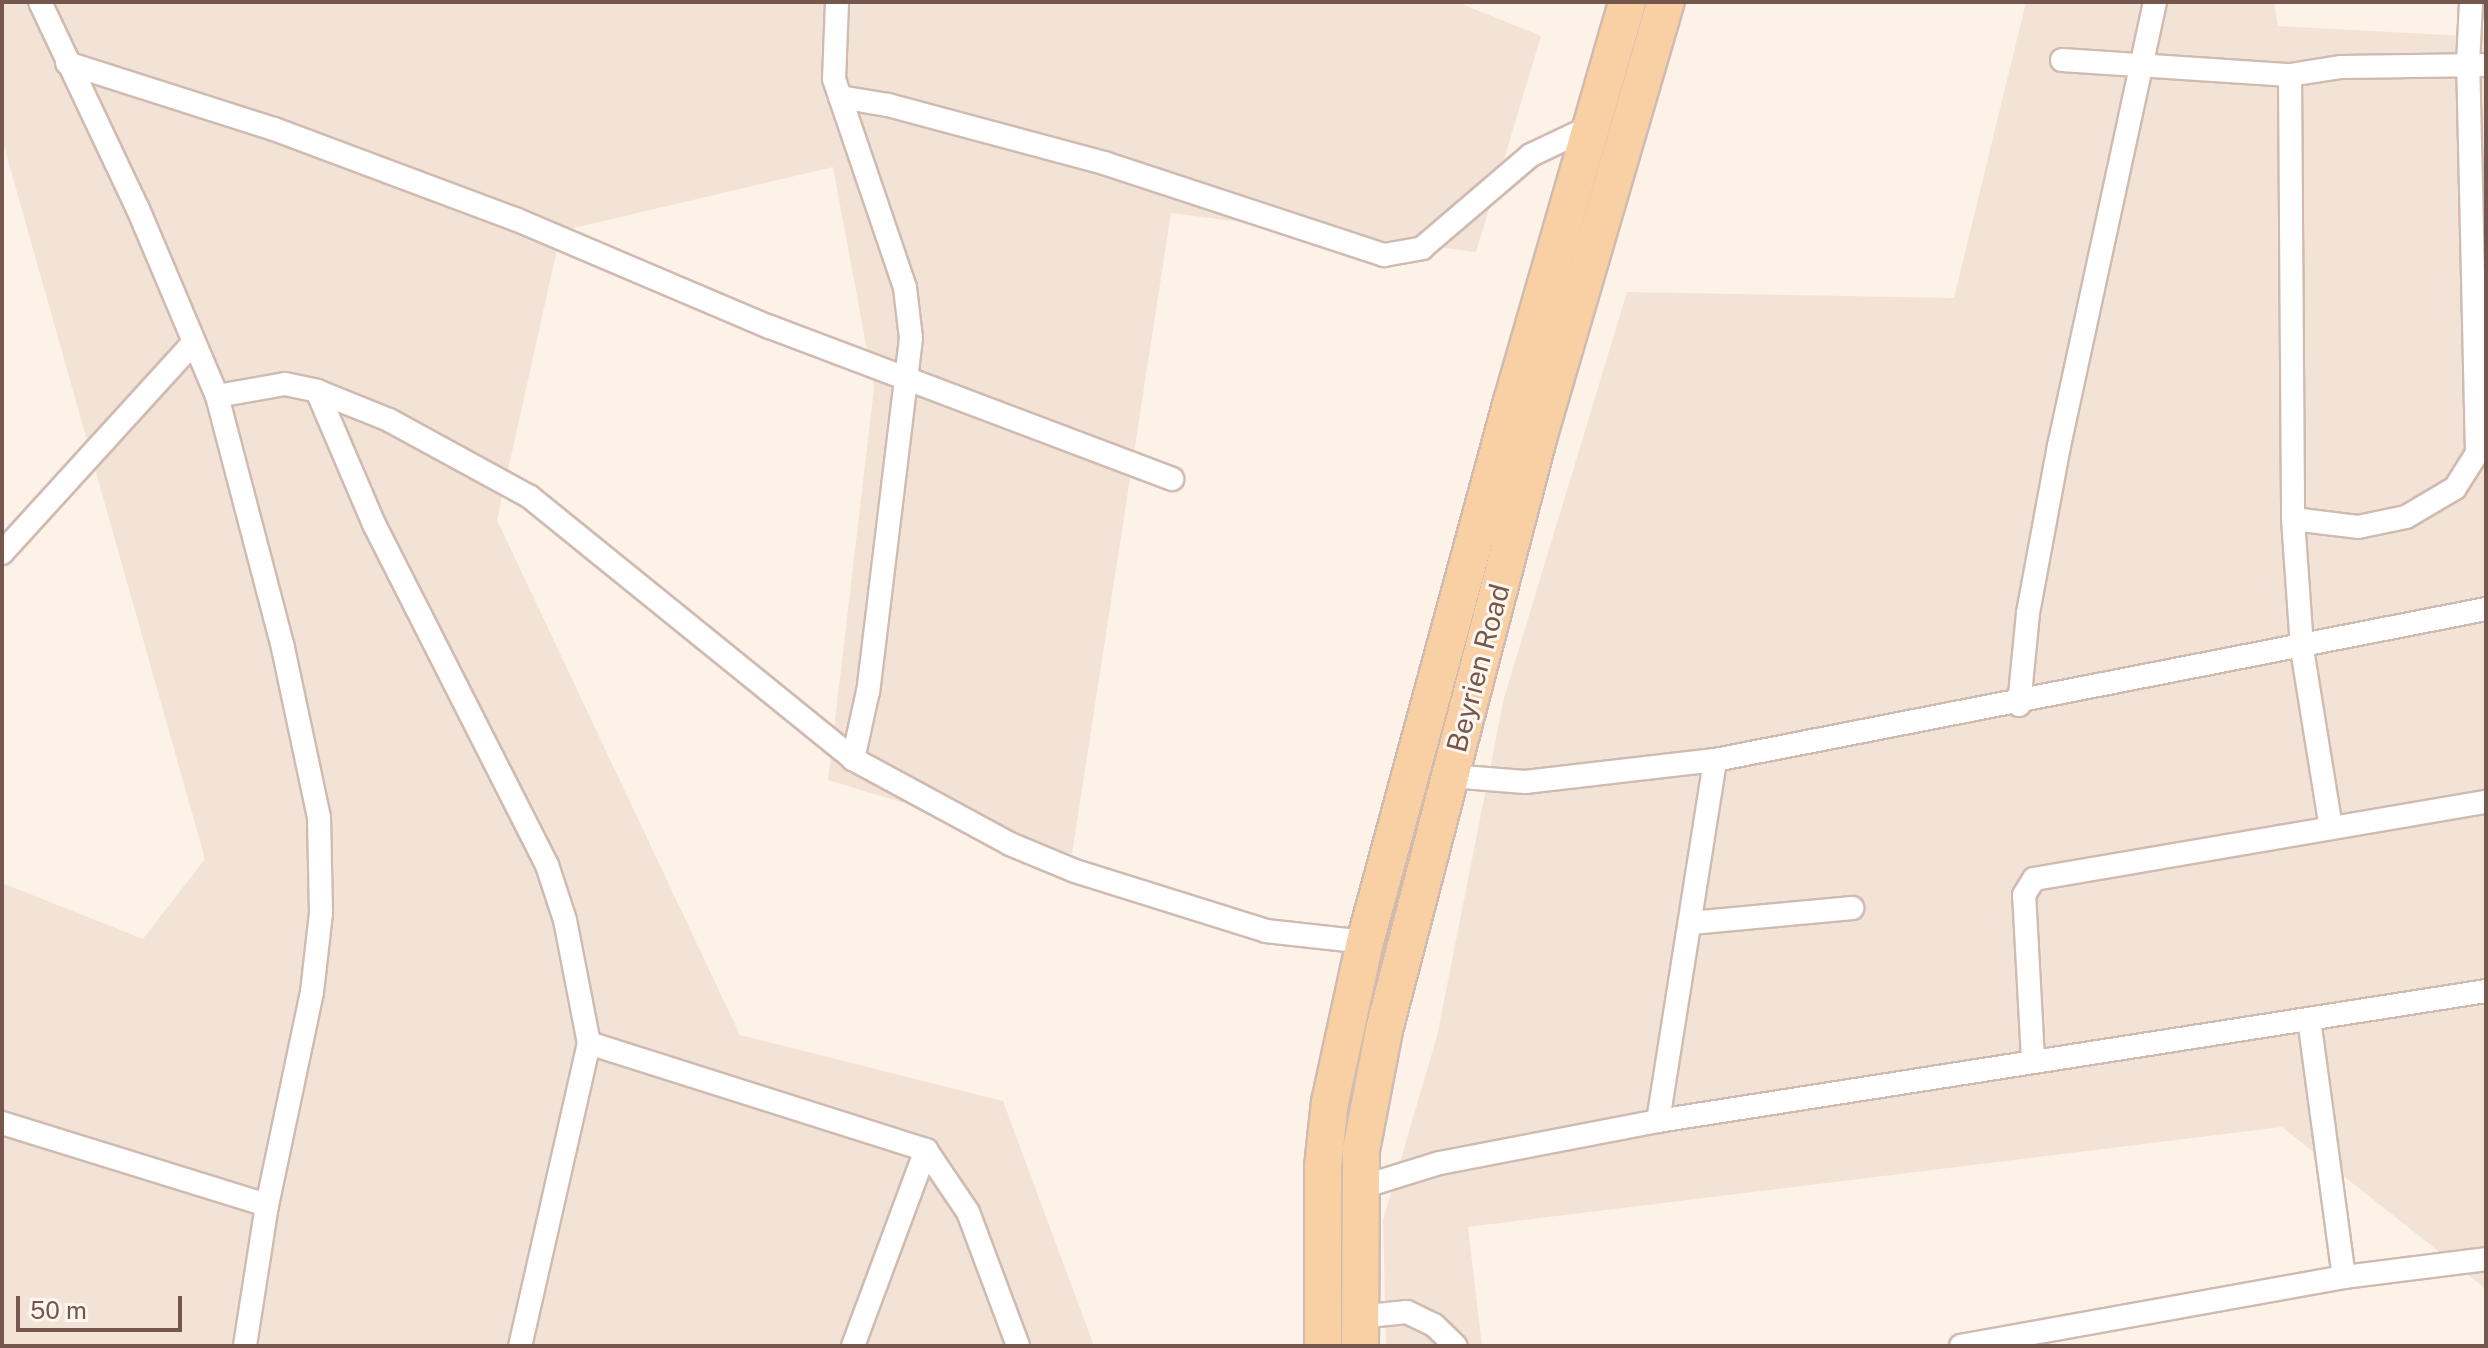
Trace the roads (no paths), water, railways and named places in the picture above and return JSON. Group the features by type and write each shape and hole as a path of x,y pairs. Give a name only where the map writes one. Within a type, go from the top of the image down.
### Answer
{"main road":[{"name":"Beyrien Road","path":"1323,1346 1323,1167 1330,1102 1365,942 1469,554 1627,2"},
{"name":"Beyrien Road","path":"1359,1331 1361,1150 1384,1030 1505,565 1666,2"},
{"path":"1469,554 1505,565"}],"street":[{"path":"40,2 138,209 192,344 217,396 286,662 319,817 321,913 312,992 267,1205 245,1346"},
{"path":"837,2 832,64 840,97 905,288 911,338 883,536 868,691 853,759"},
{"path":"2019,705 2028,613 2059,446 2155,2"},
{"path":"2293,519 2358,527 2406,517 2455,488 2477,453 2477,64 2471,2"},
{"path":"2062,60 2290,75 2341,67 2477,64"},
{"path":"67,63 274,129 500,213 635,273 907,380 1172,479"},
{"path":"2290,75 2293,519 2302,649 2331,828"},
{"path":"840,97 888,105 1104,163 1384,255 1422,248 1531,155 1592,126"},
{"path":"3,555 192,344"},
{"path":"217,396 285,384 317,391 389,420 530,497 853,759 1010,844 1075,871 1266,931 1365,942"},
{"path":"317,391 375,526 547,865 565,920 589,1043 520,1346"},
{"path":"1450,776 1525,782 1715,760 2019,705 2486,609"},
{"path":"1658,1121 1715,760"},
{"path":"2033,1059 2024,895 2034,879 2486,802"},
{"path":"1691,923 1852,908"},
{"path":"1359,1188 1440,1163 1658,1121 2033,1059 2486,991"},
{"path":"2309,1019 2344,1277"},
{"path":"589,1043 926,1150 968,1212 1018,1346"},
{"path":"2,1123 267,1205"},
{"path":"853,1346 926,1150"},
{"path":"1961,1346 2344,1277 2486,1259"},
{"path":"1359,1331 1407,1312 1434,1325 1456,1346"}]}
